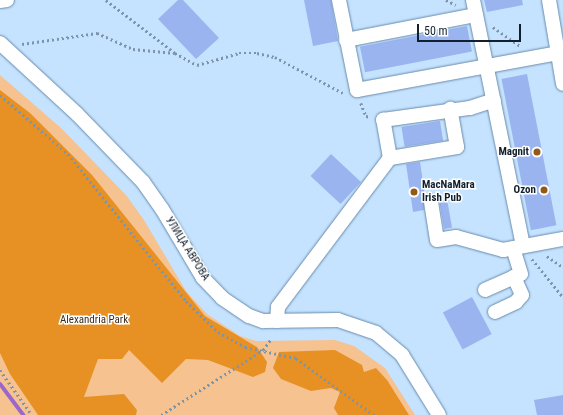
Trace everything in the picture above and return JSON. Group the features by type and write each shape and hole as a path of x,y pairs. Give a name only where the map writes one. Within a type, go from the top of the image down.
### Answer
{"street":[{"path":"0,1 7,0"},
{"path":"339,0 357,90 558,53"},
{"path":"473,0 494,100 521,268 521,274 485,290"},
{"path":"549,0 563,80"},
{"path":"346,40 476,15"},
{"name":"УЛИЦА АВРОВА","path":"0,43 77,114 143,182 162,208 203,278 222,298 249,316 278,321 338,320 376,333 390,343 411,366 439,415"},
{"path":"390,158 384,120 450,109 470,108 494,100"},
{"path":"278,321 278,307 390,158 457,147 450,109"},
{"path":"430,202 437,240 456,238 503,250 563,239"},
{"path":"496,312 516,302 522,295 514,277"}],"path":[{"path":"106,0 175,53 197,66 239,53 257,52 275,57 343,93 357,90 366,116 384,120"},
{"path":"22,44 97,32 133,49 175,53"},
{"path":"0,95 68,154 186,301 218,332 245,347 296,358 374,415"},
{"path":"530,258 563,297"},
{"path":"162,415 263,350 271,339"},
{"path":"0,370 32,415"}],"green space":[{"name":"Alexandria Park","path":"0,75 61,128 126,195 144,220 186,291 207,314 240,336 256,341 335,340 354,346 385,368 415,415 0,415"},
{"name":"Alexandria Park","path":"0,90 30,113 92,175 205,316 257,347 267,362 265,372 253,377 208,360 186,359 162,383 129,350 122,359 98,359 84,397 124,394 137,410 136,415 38,415 10,374 0,353"},
{"path":"335,350 362,365 364,372 376,368 387,380 409,415 338,415 334,408 340,392 331,388 311,391 281,379 273,368 279,352"}],"building":[{"path":"178,0 183,0 219,38 196,59 158,19"},
{"path":"304,0 331,0 338,41 313,46"},
{"path":"484,0 522,0 523,5 487,12"},
{"path":"467,26 472,52 365,72 360,47"},
{"path":"527,74 556,225 531,230 501,79"},
{"path":"440,121 443,141 405,147 401,127"},
{"path":"331,154 361,182 341,204 311,176"},
{"path":"420,162 425,196 424,210 413,212 406,164"},
{"path":"447,199 452,228 444,229 439,200"},
{"path":"472,297 492,334 463,350 443,312"},
{"path":"563,395 563,415 537,415 534,400"}],"waterway":[{"path":"0,384 23,415"}],"place":[{"name":"Magnit","path":"537,152"},
{"name":"Ozon","path":"544,190"},
{"name":"MacNaMara Irish Pub","path":"414,192"}]}
